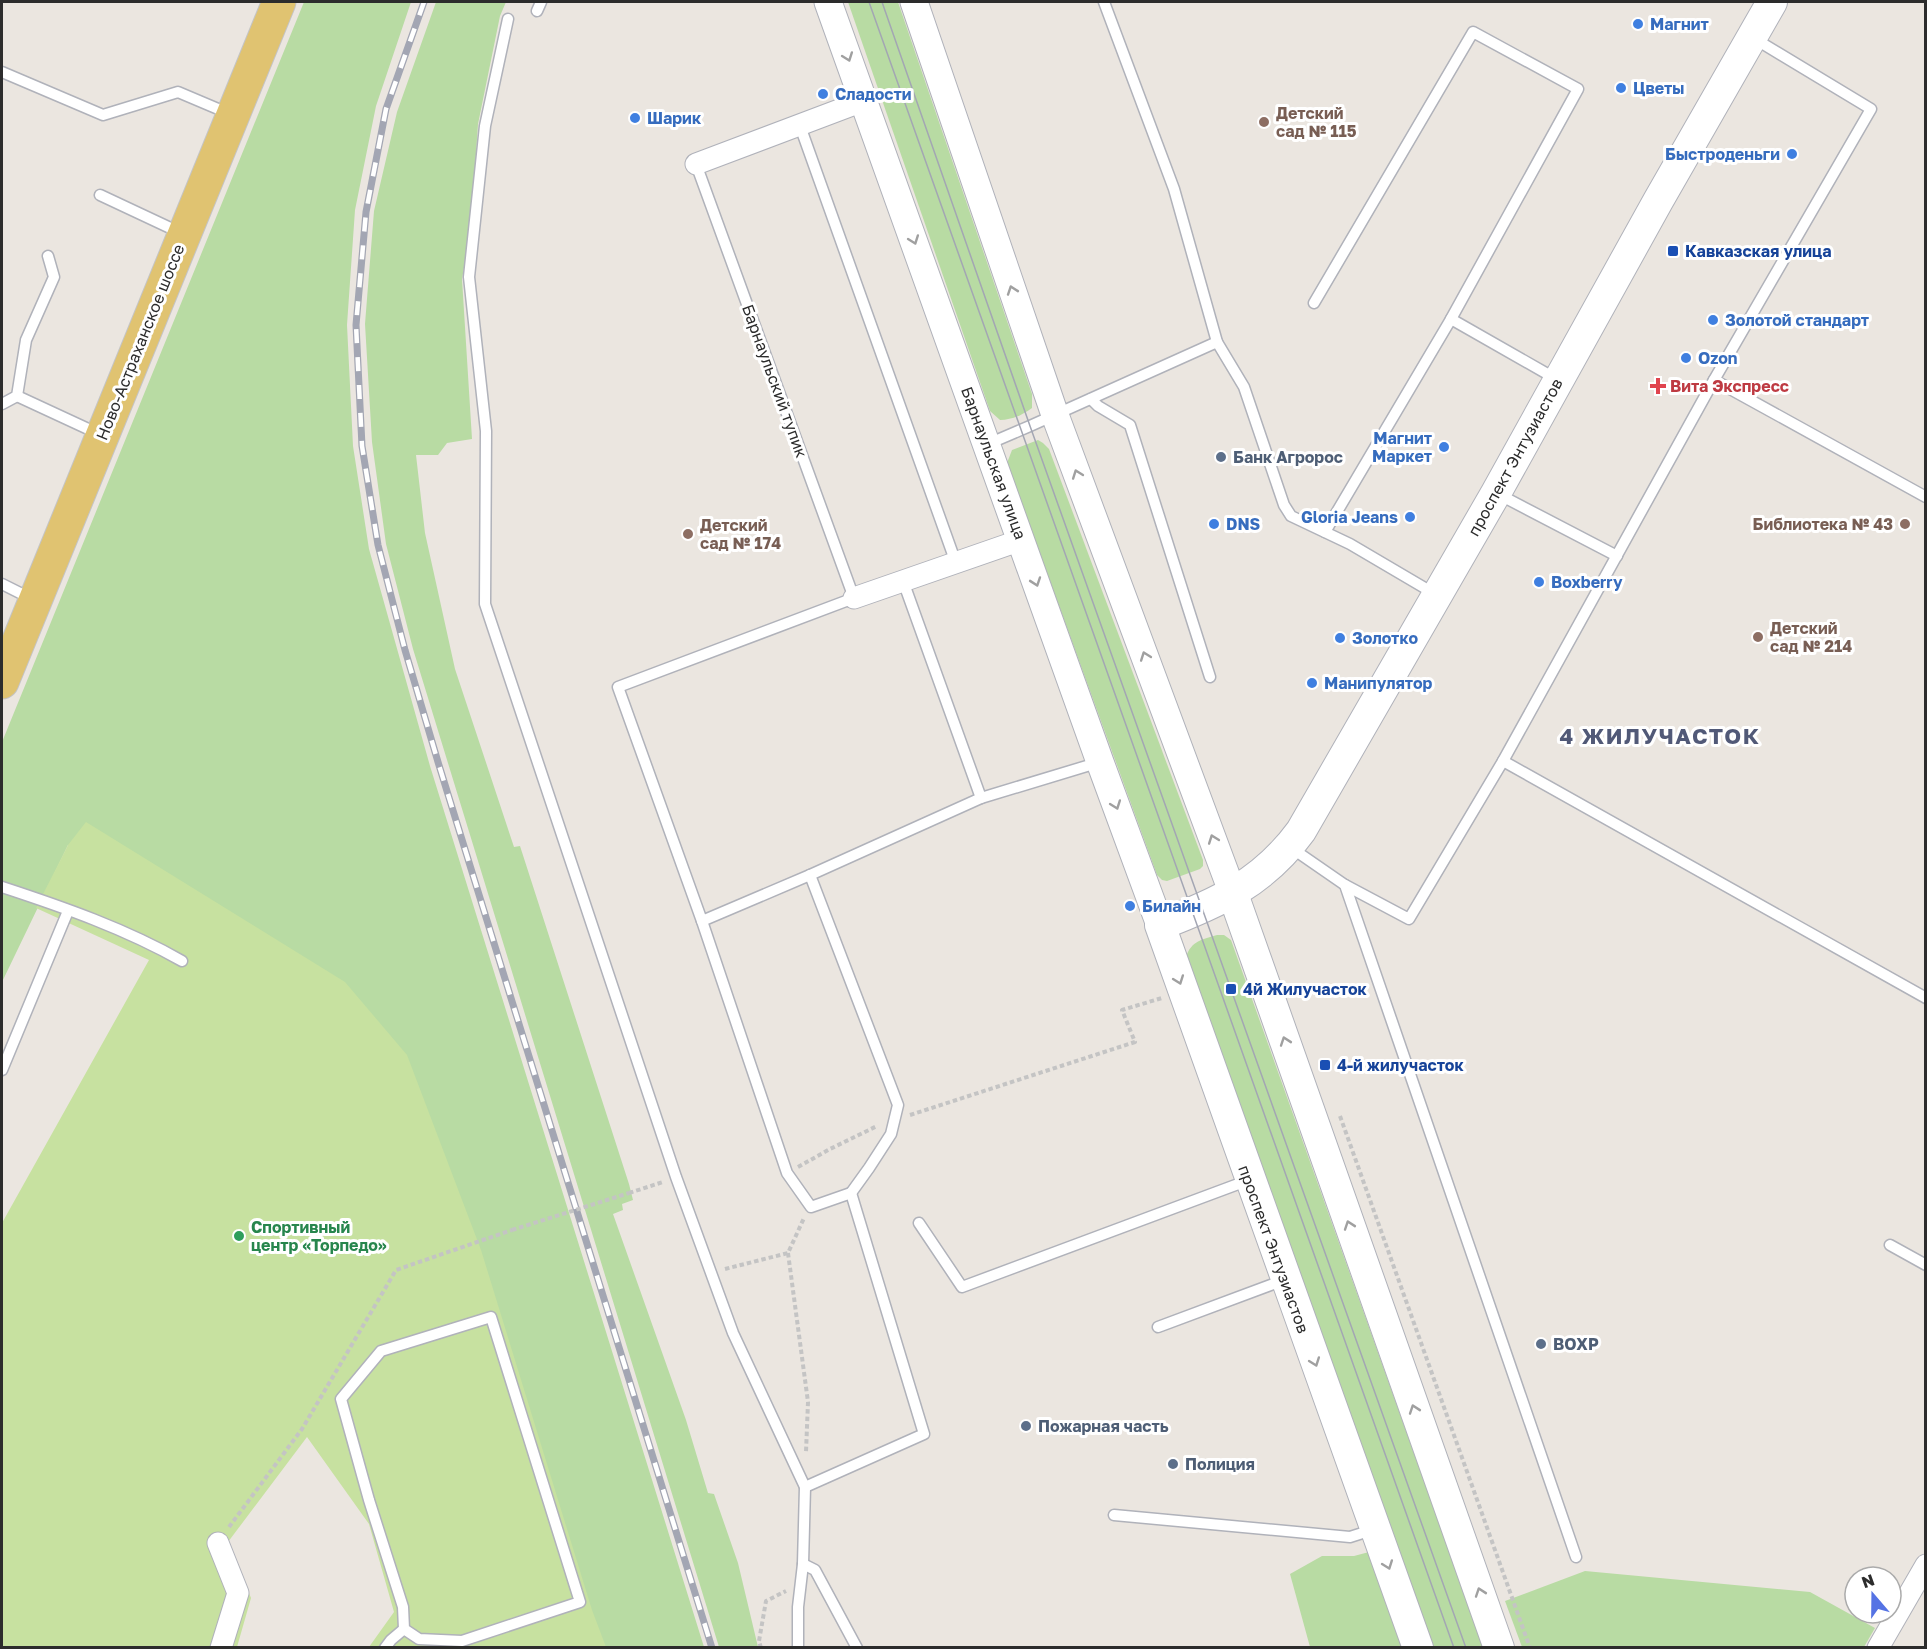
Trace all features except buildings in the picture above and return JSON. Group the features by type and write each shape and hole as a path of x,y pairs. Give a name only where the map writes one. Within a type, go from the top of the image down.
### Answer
{"main road":[{"name":"Ново-Астраханское шоссе","path":"2,682 279,2"},
{"name":"проспект Энтузиастов","path":"1418,1647 1160,925 1233,894 1264,871 1290,846 1496,493 1772,2"},
{"path":"1233,894 1499,1647"}],"street":[{"name":"Барнаульская улица","path":"828,2 1160,925"},
{"path":"914,2 1055,415 1233,894"},
{"path":"696,164 863,100"},
{"path":"854,598 1021,540"},
{"path":"218,1542 238,1593 221,1647"},
{"path":"1878,1647 1926,1565"}],"lane":[{"path":"1104,2 1174,189 1217,342 1244,387 1284,506 1291,516 1350,544 1437,595"},
{"path":"508,19 485,126 469,277 486,431 485,603 676,1177 733,1333 805,1487 798,1647"},
{"path":"1314,303 1473,32 1578,89 1451,319 1325,532"},
{"path":"1290,846 1346,885 1409,919 1503,760 1714,380 1871,109 1752,37"},
{"path":"2,72 103,115 178,92 233,116"},
{"path":"800,126 956,563"},
{"name":"Барнаульский тупик","path":"696,164 854,598"},
{"path":"100,195 184,235"},
{"path":"16,396 26,340 54,277 48,256"},
{"path":"1451,319 1558,380"},
{"path":"987,444 1217,342"},
{"path":"1714,380 1926,497"},
{"path":"16,396 102,435"},
{"path":"2,404 16,396"},
{"path":"1090,399 1130,424 1210,677"},
{"path":"1496,493 1617,556"},
{"path":"903,581 981,798"},
{"path":"2,584 35,600"},
{"path":"810,875 898,1106 891,1134 850,1193 811,1207 787,1173 702,921 618,687 854,598"},
{"path":"1503,760 1926,998"},
{"path":"702,921 981,798 1100,762"},
{"path":"1346,885 1576,1557"},
{"path":"2,887 152,944 182,961"},
{"path":"2,1070 68,911"},
{"path":"919,1223 962,1287 1250,1180"},
{"path":"805,1487 924,1434 850,1193"},
{"path":"1890,1245 1926,1265"},
{"path":"1158,1327 1285,1280"},
{"path":"490,1317 580,1602 463,1644 419,1639 404,1629 403,1607 369,1500 341,1399 381,1352 490,1317"},
{"path":"1114,1515 1350,1537 1375,1529"},
{"path":"803,1564 815,1570 857,1647"},
{"path":"385,1647 404,1629"}],"path":[{"path":"787,1173 830,1149 894,1120 1135,1042 1122,1010 1184,992"},
{"path":"1337,1107 1530,1647"},
{"path":"512,1230 676,1177"},
{"path":"805,1487 808,1402 788,1253 798,1227 811,1207"},
{"path":"711,1271 732,1268 788,1253"},
{"path":"761,1647 759,1641 766,1600 791,1589 799,1590"}],"green space":[{"path":"304,2 411,2 376,106 355,210 347,325 353,446 369,549 430,766 704,1647 602,1647 414,1107 68,845 2,982 2,742"},
{"path":"436,2 506,2 500,16 478,124 471,229 462,279 472,439 447,443 438,455 416,455 425,533 455,669 514,847 520,846 629,1184 633,1200 622,1204 623,1210 613,1214 686,1420 708,1493 714,1494 738,1563 758,1647 719,1647 413,649 386,544 372,442 365,324 374,211 397,112"},
{"path":"848,2 898,2 1032,394 1032,408 1017,417 1000,420 990,411"},
{"path":"1038,440 1049,449 1203,860 1203,866 1200,869 1167,881 1157,875 1007,463 1012,450"},
{"name":"Спортивный центр «Торпедо»","path":"86,822 345,982 407,1055 481,1250 592,1610 606,1647 369,1647 394,1612 369,1524 307,1437 228,1542 251,1598 237,1647 2,1648 2,1223 149,960 36,908 68,845"},
{"path":"1217,935 1224,935 1231,940 1483,1647 1431,1647 1186,957 1194,944"},
{"path":"1369,1552 1403,1647 1310,1647 1290,1574 1322,1556 1354,1556"},
{"path":"1585,1571 1810,1592 1843,1610 1843,1625 1870,1625 1875,1628 1864,1647 1522,1647 1505,1601"}],"tram line":[{"path":"869,2 1454,1648"},
{"path":"882,2 1030,426 1466,1648"}],"railway":[{"path":"424,2 386,109 366,212 356,325 362,446 378,545 405,650 438,762 712,1648"}],"place":[{"name":"Магнит","path":"1638,24"},
{"name":"Цветы","path":"1621,88"},
{"name":"Сладости","path":"823,94"},
{"name":"Шарик","path":"635,118"},
{"name":"Детский сад № 115","path":"1264,122"},
{"name":"Быстроденьги","path":"1792,154"},
{"name":"Кавказская улица","path":"1673,251"},
{"name":"Золотой стандарт","path":"1713,320"},
{"name":"Ozon","path":"1686,358"},
{"name":"Вита Экспресс","path":"1658,386"},
{"name":"Магнит Маркет","path":"1444,447"},
{"name":"Банк Агророс","path":"1221,457"},
{"name":"Gloria Jeans","path":"1410,517"},
{"name":"DNS","path":"1214,524"},
{"name":"Библиотека № 43","path":"1905,524"},
{"name":"Детский сад № 174","path":"688,534"},
{"name":"Boxberry","path":"1539,582"},
{"name":"Детский сад № 214","path":"1758,637"},
{"name":"Золотко","path":"1340,638"},
{"name":"Манипулятор","path":"1312,683"},
{"name":"Билайн","path":"1130,906"},
{"name":"4й Жилучасток","path":"1231,989"},
{"name":"4-й жилучасток","path":"1325,1065"},
{"name":"Спортивный центр «Торпедо»","path":"239,1236"},
{"name":"ВОХР","path":"1541,1344"},
{"name":"Пожарная часть","path":"1026,1426"},
{"name":"Полиция","path":"1173,1464"}],"district":[{"name":"4 ЖИЛУЧАСТОК","path":"1660,736"}]}
